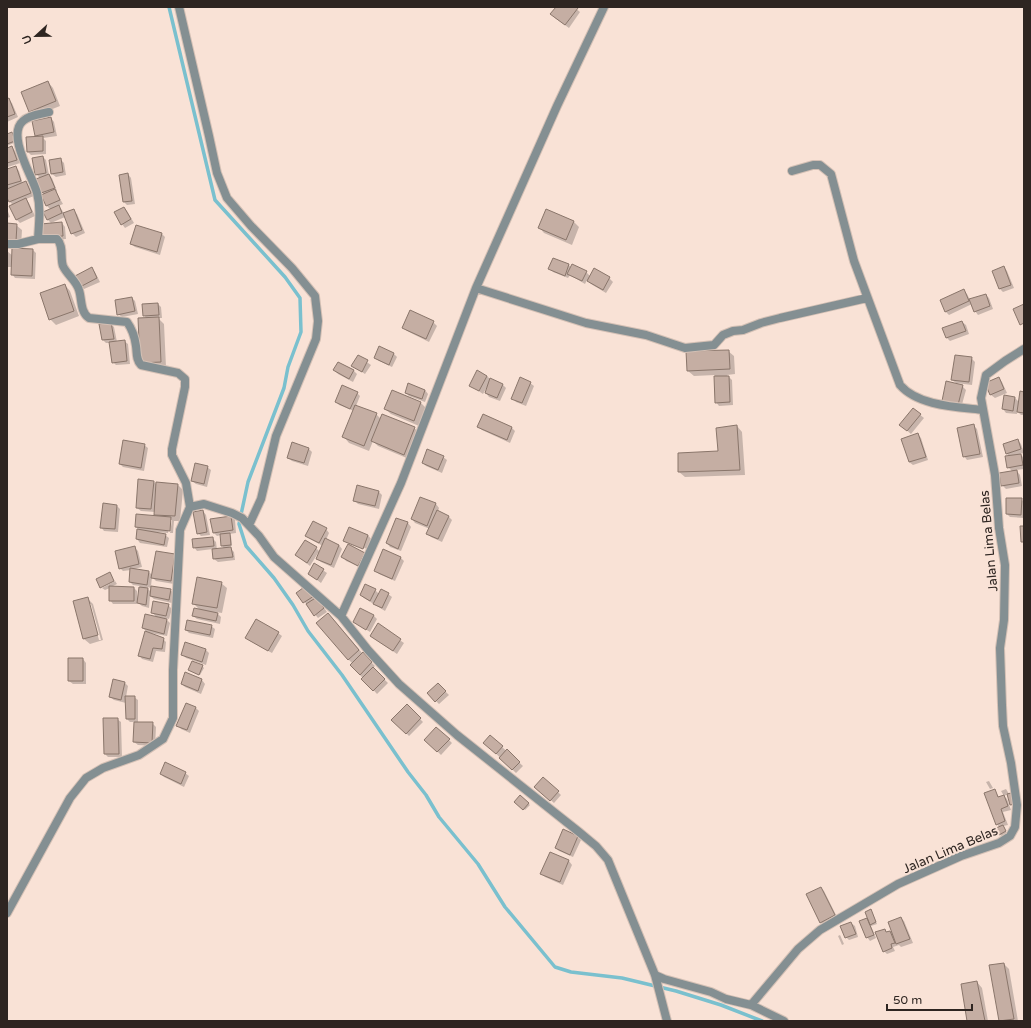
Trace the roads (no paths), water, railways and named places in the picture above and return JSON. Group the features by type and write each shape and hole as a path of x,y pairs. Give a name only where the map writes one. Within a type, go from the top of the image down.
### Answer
{"street":[{"path":"179,7 216,172 227,198 251,226 292,268 314,296 318,321 316,339 276,436 261,499 249,525"},
{"path":"341,616 401,484 476,288 557,106 604,7"},
{"path":"38,239 39,203 32,178 22,160 19,150 18,127 26,118 49,112"},
{"path":"792,171 813,165 820,165 831,174 854,261 900,385 905,391 932,403 983,410"},
{"path":"7,244 18,244 38,239 57,239 61,247 60,257 64,267 78,288 82,310 85,316 88,318 127,322 133,332 138,363 140,365 178,373 185,379 185,387 172,455 186,483 190,507 180,530 173,670 173,718 163,739 139,755 103,768 86,778 70,798 7,913"},
{"path":"476,288 586,322 646,335 685,348 714,345 723,335 732,330 743,330 774,320 867,298"},
{"name":"Jalan Lima Belas","path":"751,1005 794,954 820,930 898,884 961,856 998,843 1010,836 1015,827 1017,805 1011,764 1003,726 1002,705 1000,648 1004,620 1005,564 999,528 994,475 981,398 986,375 1024,349"},
{"path":"190,507 204,504 232,512 242,518 274,557 341,616 368,650 399,684 457,735 525,787 596,846 608,860 655,978 666,1017"},
{"path":"655,978 664,979 711,992 726,999 751,1005 784,1021"}],"waterway":[{"path":"169,7 215,200 285,277 300,298 301,332 288,367 284,388 248,482 239,524 246,546 274,578 293,605 308,631 342,675 408,772 426,795 439,817 478,864 505,907 555,967 571,972 622,978 676,991 721,1005 762,1021"}]}
